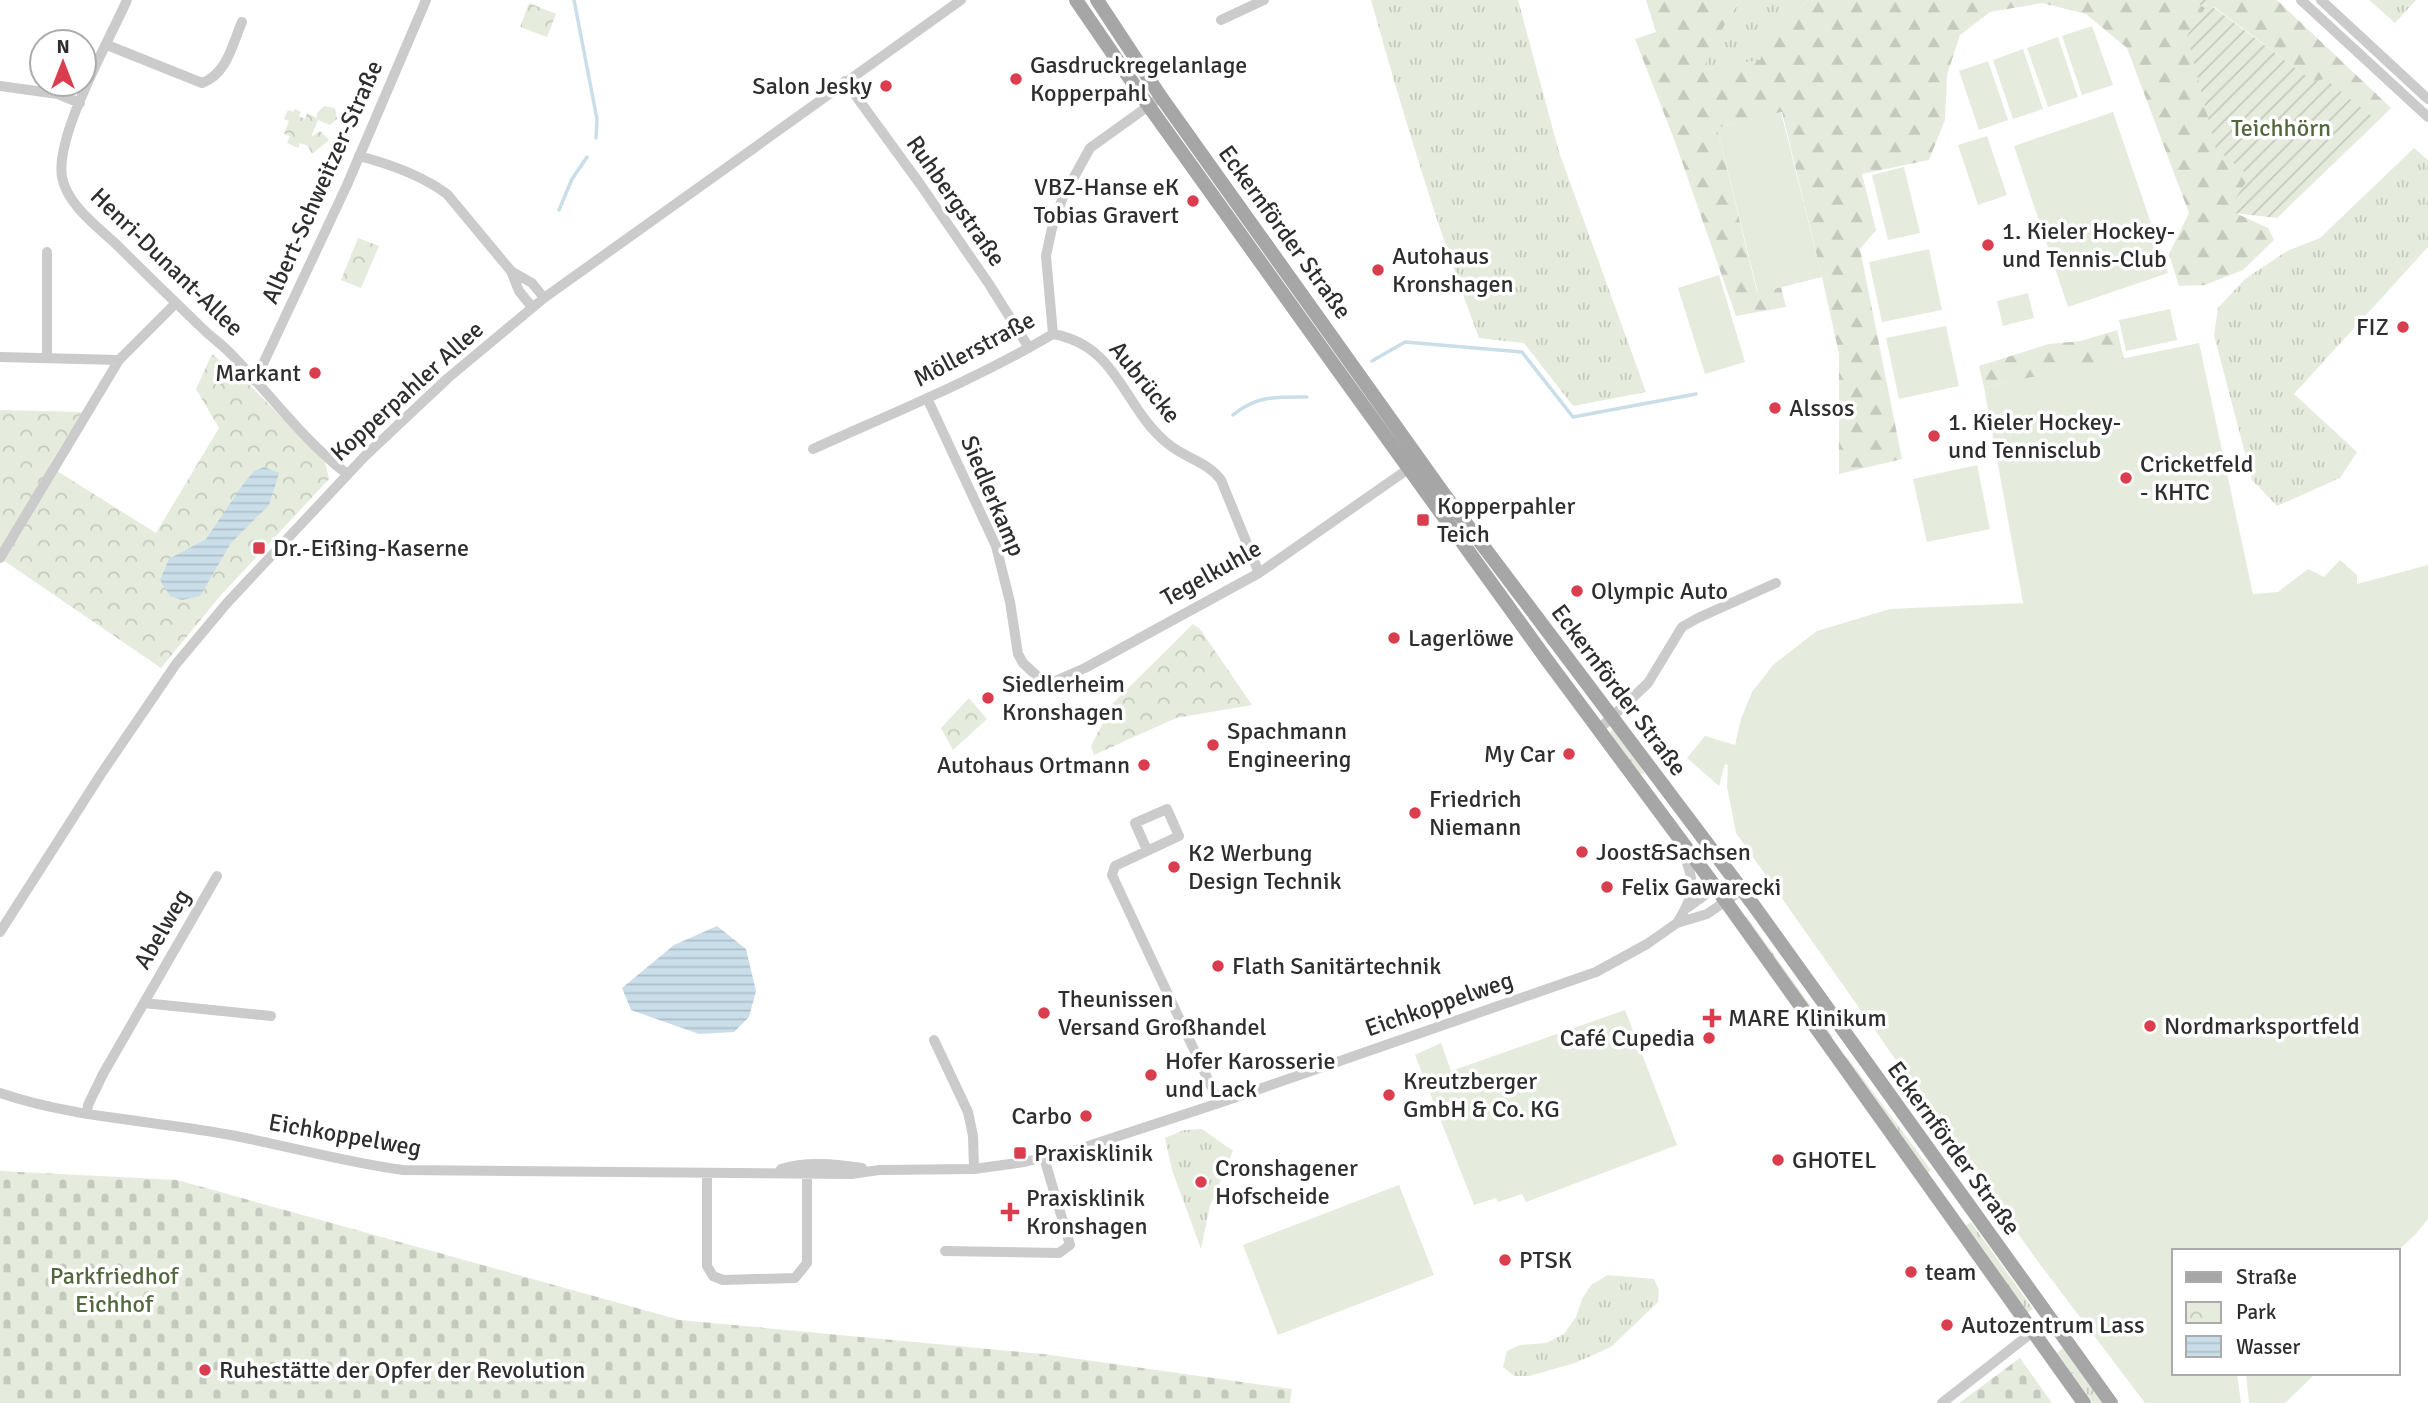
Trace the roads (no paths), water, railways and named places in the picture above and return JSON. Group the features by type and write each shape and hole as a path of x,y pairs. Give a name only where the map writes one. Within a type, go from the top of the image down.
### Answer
{"main road":[{"name":"Eckernförder Straße","path":"1076,0 1155,101 1415,465 1599,729 1717,888 2084,1403"},
{"name":"Eckernförder Straße","path":"1097,0 1155,101"},
{"name":"Eckernförder Straße","path":"1415,465 1739,886 2111,1403"}],"street":[{"name":"Henri-Dunant-Allee","path":"127,0 65,142 62,178 69,194 83,212 231,354 321,451 347,474"},
{"name":"Albert-Schweitzer-Straße","path":"255,381 359,156 426,0"},
{"name":"Kopperpahler Allee","path":"0,932 101,774 176,664 227,603 347,474 448,379 544,298 961,0"},
{"path":"1221,20 1264,0"},
{"path":"2301,0 2428,117"},
{"path":"2321,0 2428,99"},
{"path":"107,45 202,83 211,80 222,69 242,22"},
{"name":"Ruhbergstraße","path":"845,81 935,206 1029,348"},
{"path":"0,86 58,94 80,103"},
{"name":"Möllerstraße","path":"813,449 927,398 1053,334 1046,256 1063,197 1090,148 1155,101"},
{"path":"359,156 402,169 447,194 512,271 531,283 544,298"},
{"path":"47,252 47,358"},
{"path":"512,271 519,291 533,307"},
{"path":"0,558 119,360 176,303"},
{"name":"Aubrücke","path":"1053,334 1070,337 1102,358 1147,423 1169,445 1216,472 1259,573"},
{"path":"0,357 119,360"},
{"name":"Siedlerkamp","path":"927,398 996,546 1010,602 1018,654"},
{"name":"Tegelkuhle","path":"1018,654 1023,663 1045,680 1054,682 1069,676 1259,573 1415,465"},
{"path":"1599,729 1648,683 1682,627 1776,583"},
{"name":"Eichkoppelweg","path":"1677,923 1687,908 1693,879 1682,850 1682,842"},
{"path":"1147,850 1115,866 1112,875 1219,1103"},
{"name":"Abelweg","path":"87,1114 92,1095 216,876"},
{"name":"Eichkoppelweg","path":"1687,908 1717,888 1739,886"},
{"name":"Eichkoppelweg","path":"0,1093 42,1106 225,1134 357,1163 403,1170 707,1173 772,1172 786,1167 807,1169 838,1165 879,1170 974,1169 1044,1158 1219,1103 1596,972 1647,944 1677,923 1707,914 1727,902 1739,886"},
{"name":"Abelweg","path":"144,1003 271,1016"},
{"path":"934,1040 968,1112 973,1136 974,1169"},
{"path":"946,1251 1059,1253 1070,1245 1044,1158"},
{"path":"707,1173 707,1266 713,1276 723,1280 795,1278 807,1263 807,1169"},
{"path":"1942,1403 2049,1320"}],"water":[{"path":"264,467 279,473 269,505 231,543 200,596 182,600 170,596 160,580 169,559 206,539 244,483 254,471"},
{"path":"717,926 746,949 756,991 749,1017 734,1032 699,1034 631,1010 622,988 674,945"}],"waterway":[{"path":"574,0 597,119 596,138"},
{"path":"559,210 572,179 587,157"},
{"path":"1372,361 1405,342 1522,352 1573,417 1696,394"},
{"path":"1233,415 1259,401 1277,397 1307,397"}],"place":[{"name":"Gasdruckregelanlage Kopperpahl","path":"1016,79"},
{"name":"Salon Jesky","path":"886,86"},
{"name":"VBZ-Hanse eK Tobias Gravert","path":"1193,201"},
{"name":"1. Kieler Hockey- und Tennis-Club","path":"1988,245"},
{"name":"Autohaus Kronshagen","path":"1378,270"},
{"name":"FIZ","path":"2403,327"},
{"name":"Markant","path":"315,373"},
{"name":"Alssos","path":"1775,408"},
{"name":"1. Kieler Hockey- und Tennisclub","path":"1934,436"},
{"name":"Cricketfeld - KHTC","path":"2126,478"},
{"name":"Kopperpahler Teich","path":"1423,520"},
{"name":"Dr.-Eißing-Kaserne","path":"259,548"},
{"name":"Olympic Auto","path":"1577,591"},
{"name":"Lagerlöwe","path":"1394,638"},
{"name":"Siedlerheim Kronshagen","path":"988,698"},
{"name":"Spachmann Engineering","path":"1213,745"},
{"name":"My Car","path":"1569,754"},
{"name":"Autohaus Ortmann","path":"1144,765"},
{"name":"Friedrich Niemann","path":"1415,813"},
{"name":"Joost&Sachsen","path":"1582,852"},
{"name":"K2 Werbung Design Technik","path":"1174,867"},
{"name":"Felix Gawarecki","path":"1607,887"},
{"name":"Flath Sanitärtechnik","path":"1218,966"},
{"name":"Theunissen Versand Großhandel","path":"1044,1013"},
{"name":"MARE Klinikum","path":"1712,1018"},
{"name":"Nordmarksportfeld","path":"2150,1026"},
{"name":"Café Cupedia","path":"1709,1038"},
{"name":"Hofer Karosserie und Lack","path":"1151,1075"},
{"name":"Kreutzberger GmbH & Co. KG","path":"1389,1095"},
{"name":"Carbo","path":"1086,1116"},
{"name":"Praxisklinik","path":"1020,1153"},
{"name":"GHOTEL","path":"1778,1160"},
{"name":"Cronshagener Hofscheide","path":"1201,1182"},
{"name":"Praxisklinik Kronshagen","path":"1010,1212"},
{"name":"PTSK","path":"1505,1260"},
{"name":"team","path":"1911,1272"},
{"name":"Autozentrum Lass","path":"1947,1325"},
{"name":"Ruhestätte der Opfer der Revolution","path":"205,1370"}],"park label":[{"name":"Teichhörn","path":"2281,128"},
{"name":"Parkfriedhof Eichhof","path":"114,1290"}]}
